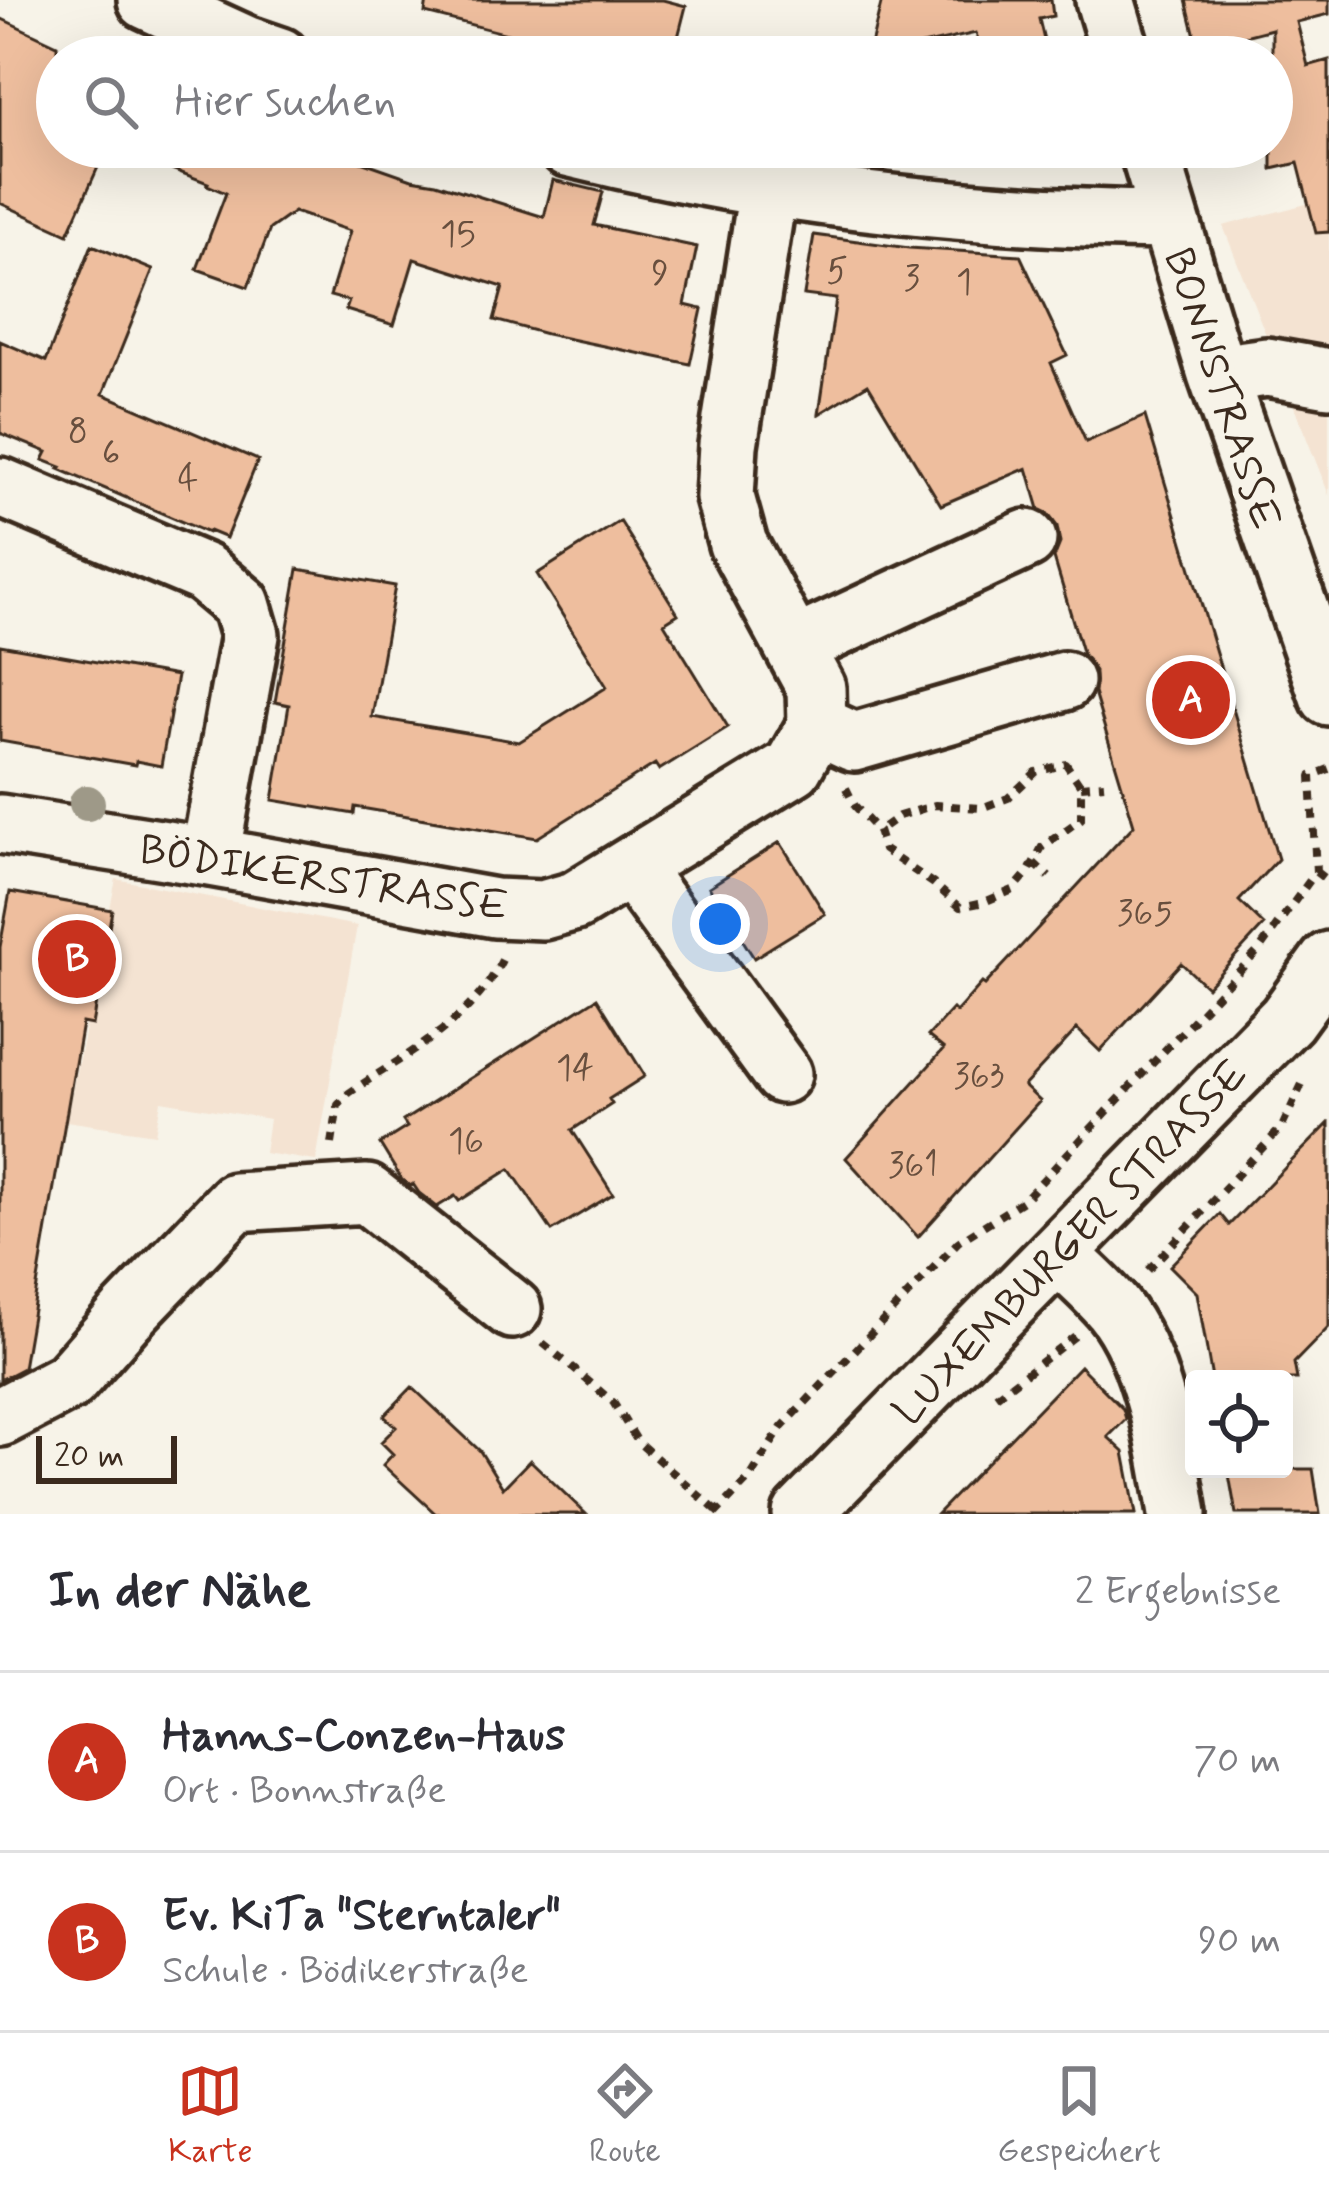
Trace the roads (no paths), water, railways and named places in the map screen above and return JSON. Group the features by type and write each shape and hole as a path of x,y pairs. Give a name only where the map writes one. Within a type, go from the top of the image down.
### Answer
{"street":[{"path":"147,0 225,36"},
{"path":"1106,0 1116,36"},
{"path":"654,168 768,189 913,207 1077,219 1168,220"},
{"name":"BONNSTRASSE","path":"1154,168 1216,374 1326,682"},
{"path":"768,189 728,445 725,496 738,544 816,688 817,725 854,742 1064,681"},
{"path":"1216,374 1268,367 1329,378"},
{"path":"0,487 204,573 241,604 250,635 210,857"},
{"path":"794,647 1027,539"},
{"name":"BÖDIKERSTRASSE","path":"0,824 405,894 542,910 575,901 794,767 817,725"},
{"path":"631,867 782,1074"},
{"name":"LUXEMBURGER STRASSE","path":"802,1514 1308,1007 1329,961"},
{"path":"0,1417 69,1381 235,1202 367,1194 512,1310"},
{"path":"1058,1254 1113,1308 1133,1340 1164,1427 1178,1514"}],"place":[{"name":"Hanns-Conzen-Haus","path":"1191,700"},
{"name":"Ev. KiTa \"Sterntaler\"","path":"77,959"}]}
